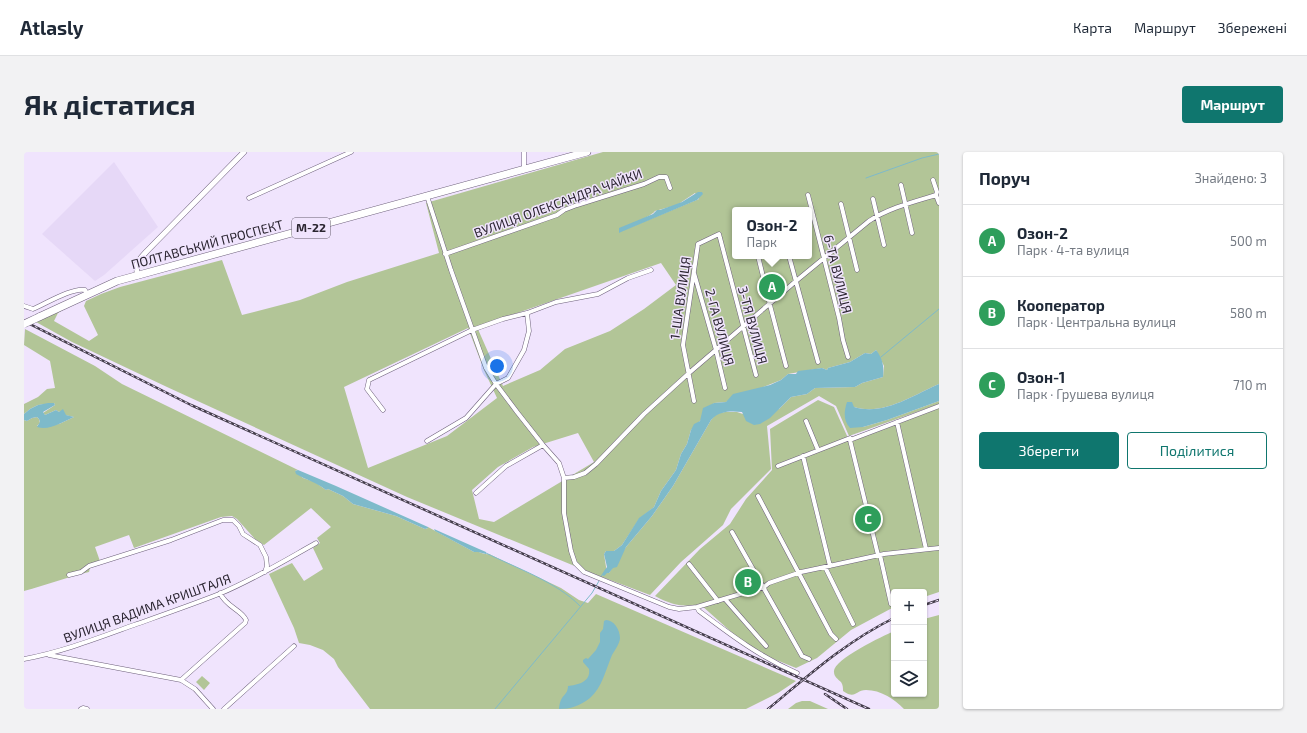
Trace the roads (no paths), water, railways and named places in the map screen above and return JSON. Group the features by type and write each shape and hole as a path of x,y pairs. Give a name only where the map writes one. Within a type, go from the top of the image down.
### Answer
{"highway":[{"name":"ПОЛТАВСЬКИЙ ПРОСПЕКТ","path":"24,324 117,281 587,152"}],"street":[{"path":"138,276 136,268 137,263 147,251 244,152"},
{"path":"249,198 351,152"},
{"path":"524,152 524,169"},
{"name":"ВУЛИЦЯ ОЛЕКСАНДРА ЧАЙКИ","path":"445,254 557,215 564,210 577,205 644,184 659,177 666,176 670,188"},
{"path":"934,180 937,192 936,195 939,203"},
{"path":"901,185 912,233"},
{"name":"6-ТА ВУЛИЦЯ","path":"808,195 811,207"},
{"path":"564,478 574,477 585,473 596,464 644,414 689,373 796,280 876,216 906,204 936,195"},
{"path":"427,196 445,254 486,368 496,384 543,445 559,463 564,478 564,513 571,552 575,563 584,572 668,606 680,609 698,607 725,599 764,587 769,583 798,573 879,555 939,548"},
{"path":"872,199 884,245"},
{"path":"841,204 857,270"},
{"name":"6-ТА ВУЛИЦЯ","path":"812,212 848,358"},
{"name":"1-ША ВУЛИЦЯ","path":"694,400 683,345 698,244 719,234"},
{"name":"3-ТЯ ВУЛИЦЯ","path":"719,234 756,375"},
{"path":"759,259 786,366"},
{"path":"790,259 818,362"},
{"path":"383,410 367,389 369,380 472,330 503,319 527,313 556,302 598,294 628,278 651,270"},
{"name":"2-ГА ВУЛИЦЯ","path":"694,271 725,388"},
{"path":"24,306 33,309 71,292 83,289 87,294"},
{"path":"427,441 466,418 496,384 508,378 524,350 529,332 527,313"},
{"path":"778,466 939,406"},
{"path":"806,421 818,450"},
{"path":"896,422 926,549"},
{"path":"850,440 891,604"},
{"path":"476,493 506,466 543,445"},
{"path":"803,456 830,566"},
{"path":"758,496 831,634 836,639"},
{"path":"69,575 81,572 89,566 171,540 223,520 233,520 244,534 260,545 266,557 267,566 265,572"},
{"path":"732,532 802,656 810,659"},
{"name":"ВУЛИЦЯ ВАДИМА КРИШТАЛЯ","path":"24,659 48,655 184,608 265,572 316,543"},
{"path":"689,564 718,601"},
{"path":"825,567 852,624"},
{"path":"181,680 245,623 245,617 232,608 220,593"},
{"path":"725,599 766,646"},
{"path":"698,607 699,611 759,655 797,673"},
{"path":"224,709 294,646"},
{"path":"48,655 181,680 195,689 213,709"}],"water":[{"path":"698,192 702,192 703,194 697,200 619,233 619,228 653,214 657,210 682,202"},
{"path":"876,350 882,363 883,377 862,383 855,387 815,388 807,394 791,397 770,418 760,424 754,425 746,421 742,412 725,412 714,417 673,486 652,516 626,547 617,567 613,568 604,576 602,575 607,567 604,554 606,551 614,551 622,545 639,518 654,507 661,491 676,470 691,430 694,424 700,421 703,408 714,403 726,402 733,394 770,385 781,380 788,374 796,374 798,371 822,368 827,370 828,368 850,362 865,353 871,354"},
{"path":"939,384 939,401 863,427 850,428 846,422 845,409 847,402 852,402 854,407 865,409 887,407"},
{"path":"54,403 55,405 43,412 45,415 56,410 59,412 63,409 66,415 74,417 47,428 37,427 40,422 37,417 27,421 24,420 24,414 30,409 38,405"},
{"path":"298,470 428,528 425,529 396,516 353,504 343,496 328,489 326,490 296,474 295,471"},
{"path":"434,529 486,552 486,554 474,552 435,531"},
{"path":"609,620 616,626 619,632 620,640 612,655 601,684 590,698 579,705 571,708 559,709 559,705 567,691 568,686 580,684 588,677 589,669 583,660 586,658 588,659 596,650 600,642 600,633 603,629 604,621"}],"waterway":[{"path":"866,178 922,158 939,154"},
{"path":"881,357 939,309"},
{"path":"486,553 536,576 571,597 580,606"},
{"path":"600,578 606,569"},
{"path":"495,709 592,593 599,581"}],"railway":[{"path":"24,321 191,405 869,709"},
{"path":"927,604 939,600"},
{"path":"768,709 813,671 844,648 891,620"},
{"path":"825,694 847,709"}],"place":[{"name":"Озон-2","path":"772,287"},
{"name":"Озон-1","path":"868,519"},
{"name":"Кооператор","path":"748,582"}]}
